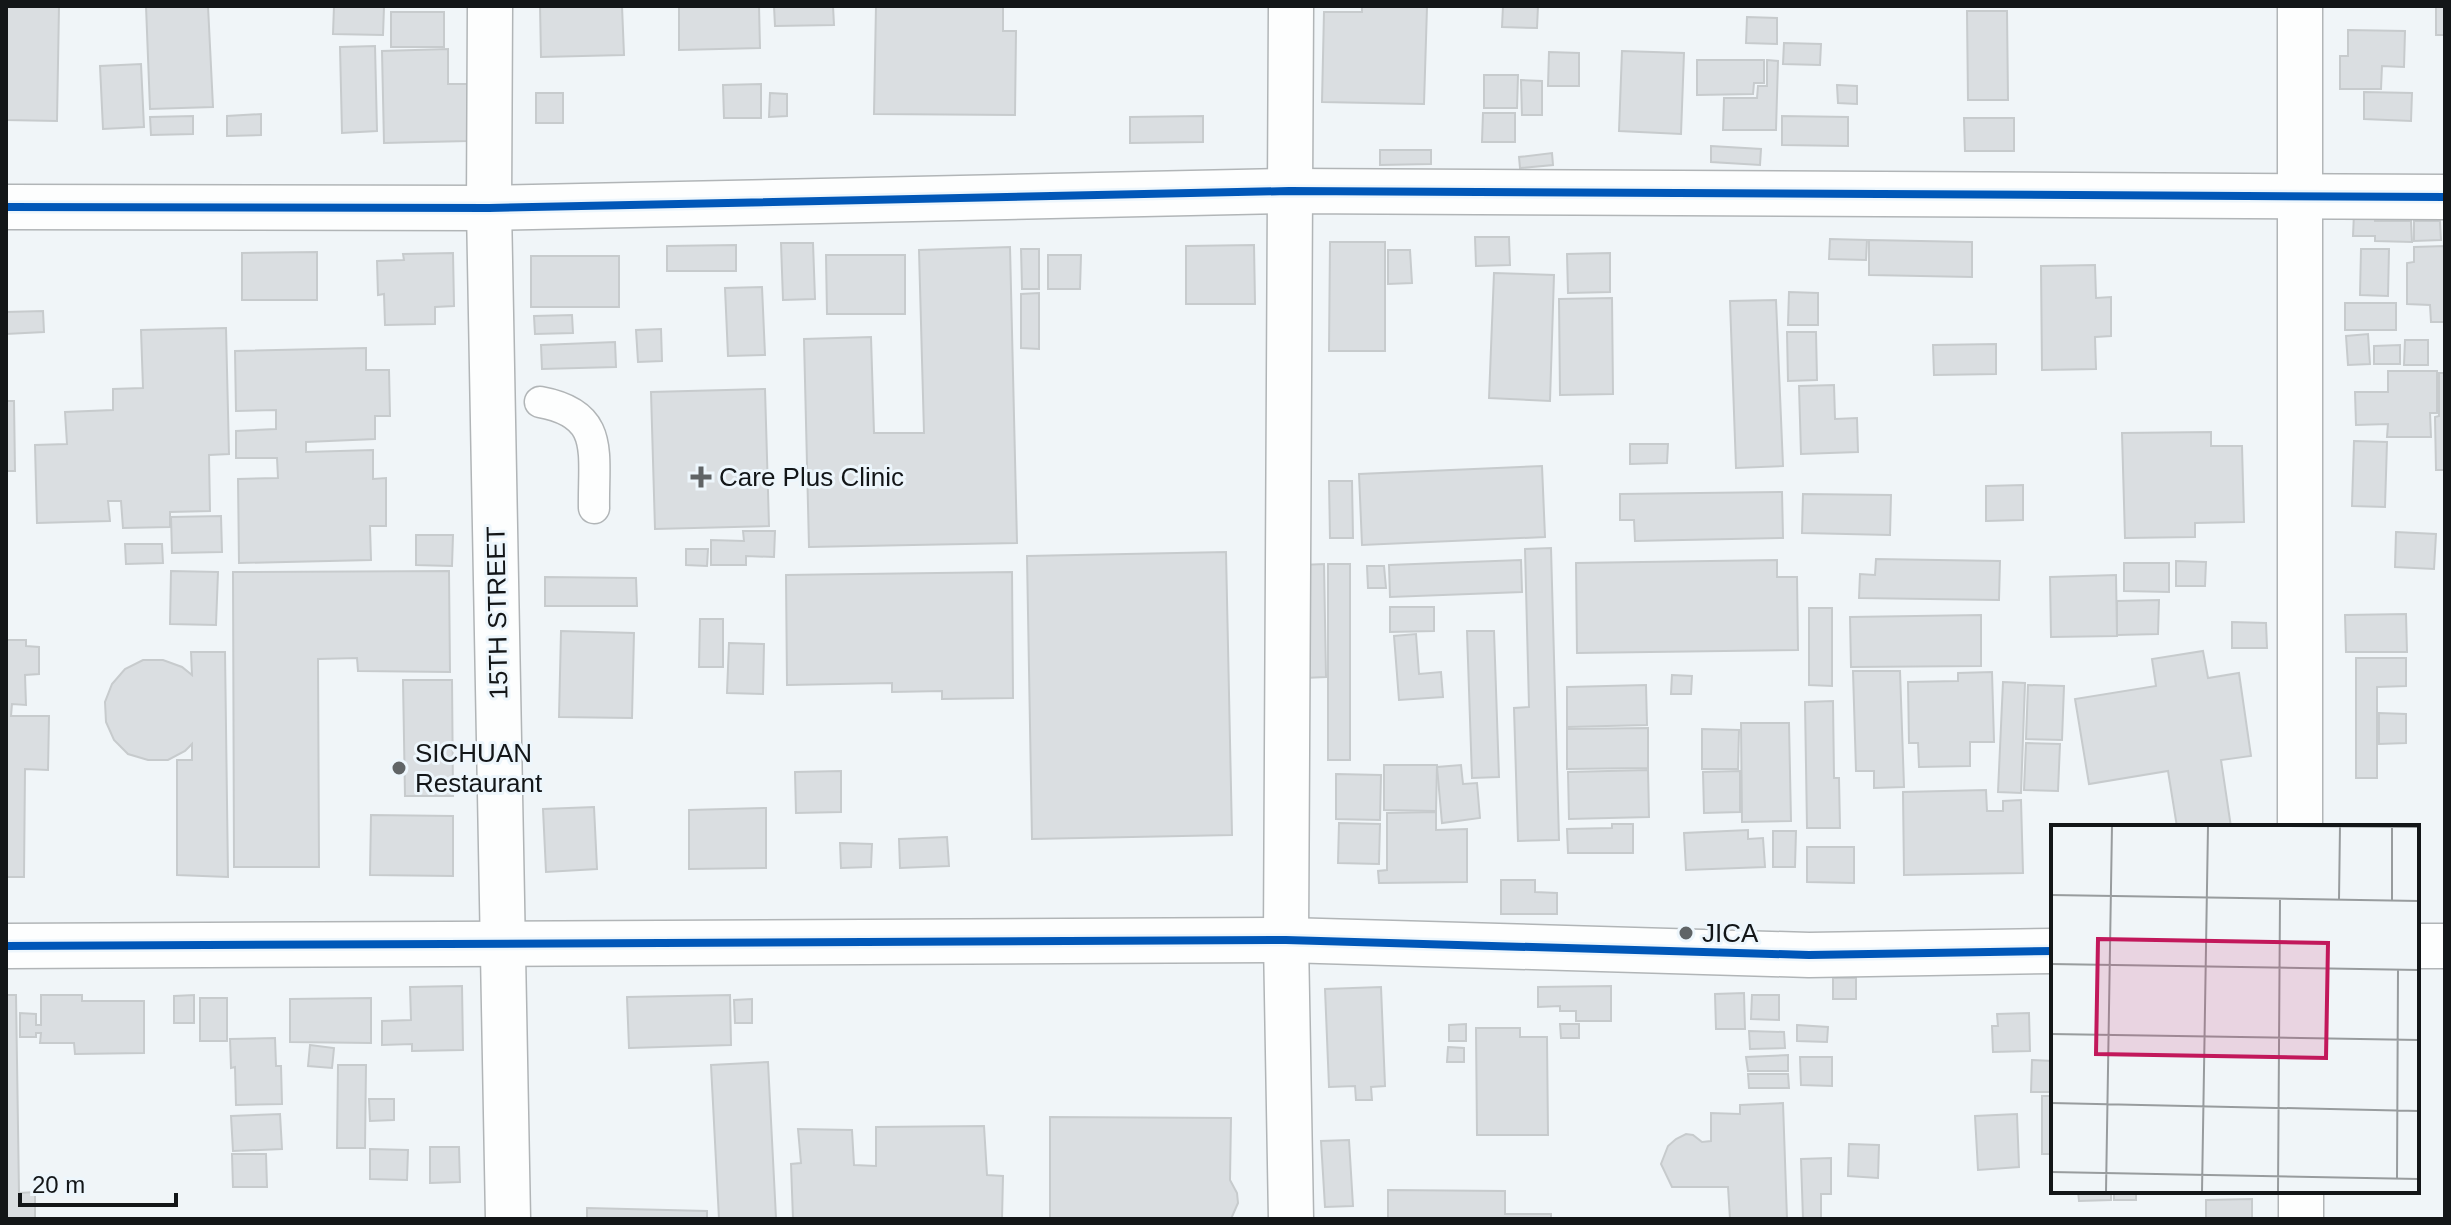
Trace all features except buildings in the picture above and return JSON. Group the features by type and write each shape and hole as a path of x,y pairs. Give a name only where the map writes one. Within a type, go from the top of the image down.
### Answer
{"street":[{"name":"15TH STREET","path":"490,6 489,208 508,1219"},
{"path":"1291,6 1286,940 1291,1219"},
{"path":"2300,6 2300,825"},
{"path":"6,207 489,208 1289,191 2445,197"},
{"path":"6,946 1286,940 1809,955 2051,951"},
{"path":"2419,946 2445,946"},
{"path":"2301,1193 2301,1219"}],"lane":[{"path":"540,402 561,406 584,419 593,440 594,508"}],"cycle path":[{"path":"6,207 489,208 1289,191 2445,197"},
{"path":"6,946 1286,940 1809,955 2051,951"}],"place":[{"name":"Care Plus Clinic","path":"701,477"},
{"name":"SICHUAN Restaurant","path":"399,768"},
{"name":"JICA","path":"1686,933"}]}
